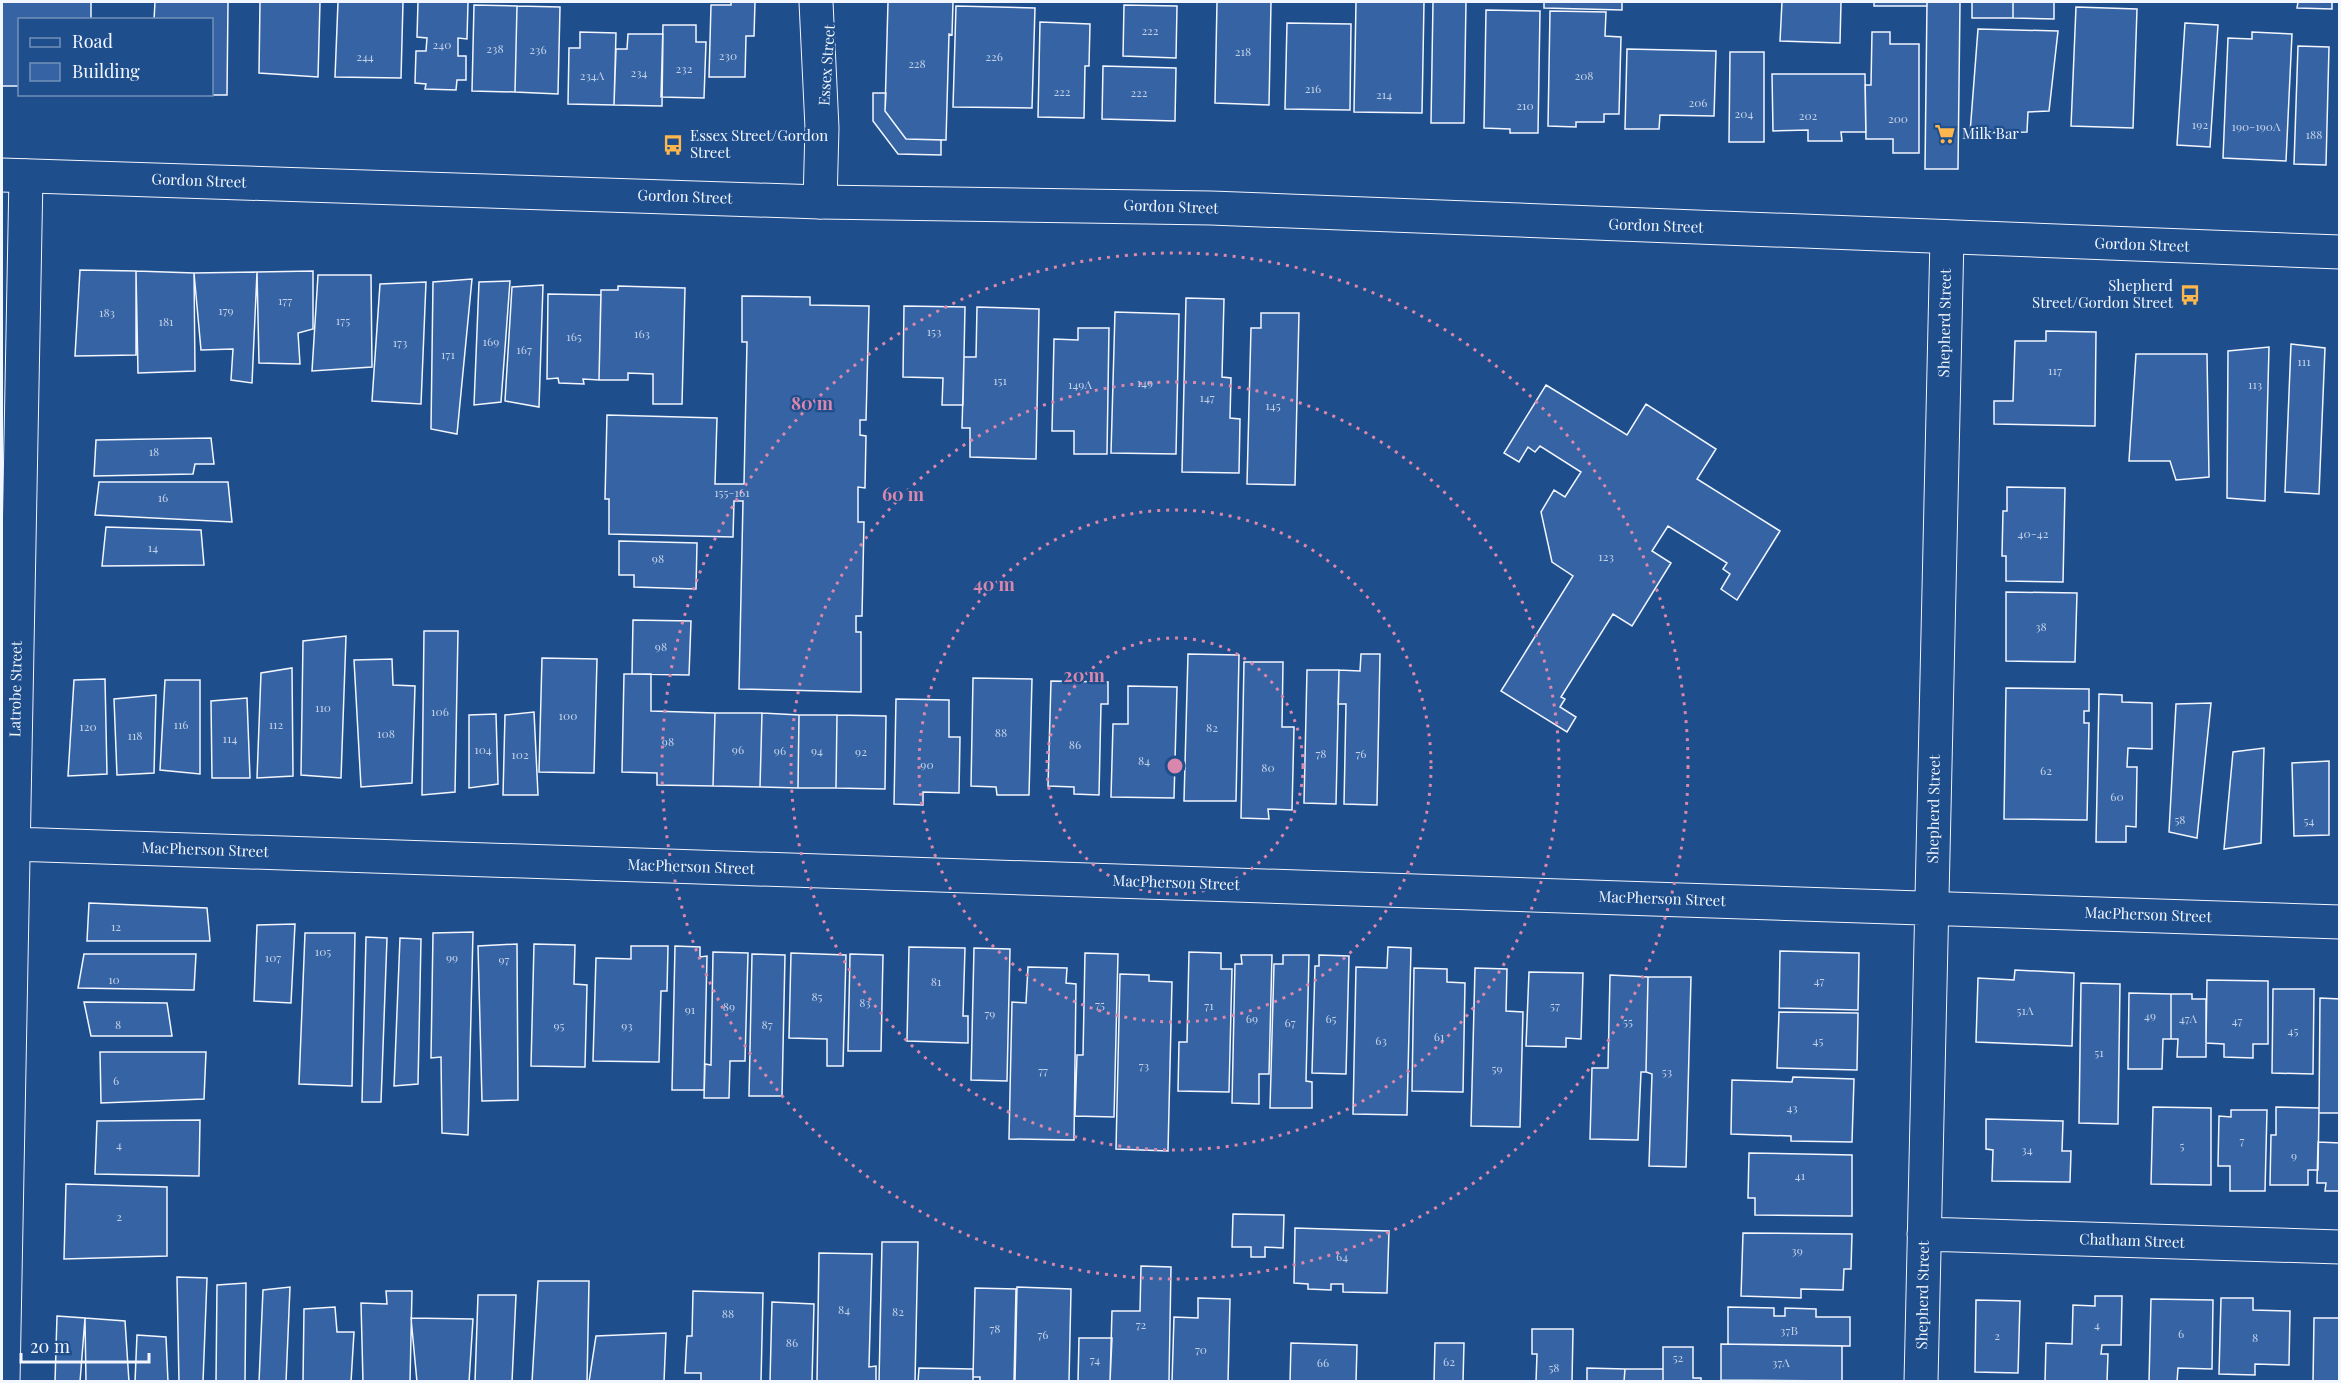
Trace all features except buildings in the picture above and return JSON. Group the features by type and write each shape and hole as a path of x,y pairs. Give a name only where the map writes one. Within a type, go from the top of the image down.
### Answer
{"street":[{"name":"Essex Street","path":"816,2 822,128"},
{"name":"Essex Street","path":"820,202 822,128 831,2"},
{"name":"Gordon Street","path":"14,175 820,202 1211,208 2340,252"},
{"name":"Latrobe Street","path":"3,1382 5,1144 14,844 14,175"},
{"name":"Shepherd Street","path":"1921,1382 1947,237"},
{"name":"MacPherson Street","path":"14,844 2340,921"},
{"name":"Chatham Street","path":"1924,1234 2340,1247"}],"place":[{"name":"Milk Bar","path":"1945,134"},
{"name":"Essex Street/Gordon Street","path":"673,145"},
{"name":"Shepherd Street/Gordon Street","path":"2190,295"}]}
